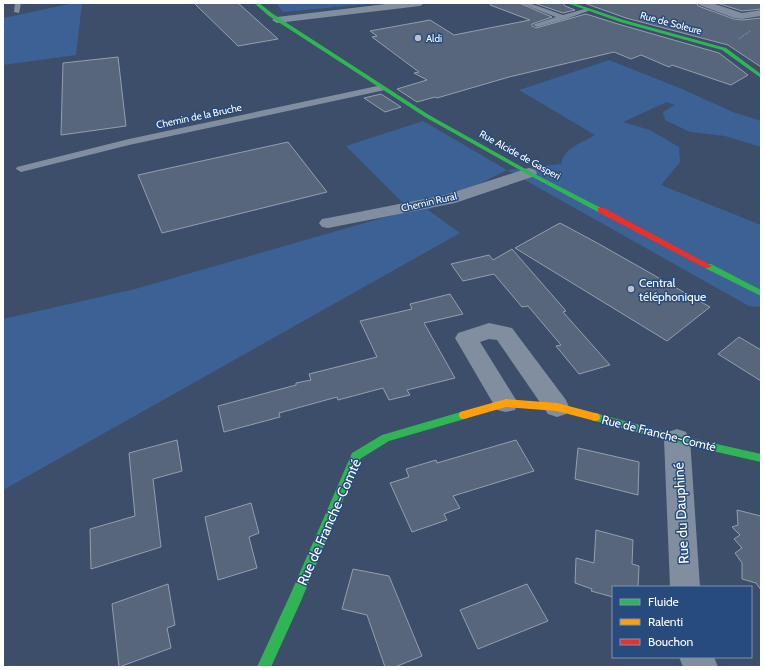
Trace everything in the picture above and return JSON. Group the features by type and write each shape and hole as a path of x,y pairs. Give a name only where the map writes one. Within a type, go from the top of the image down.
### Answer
{"main road":[{"name":"Rue Alcide de Gasperi","path":"256,3 277,20 427,116 529,173 761,293"},
{"name":"Rue de Soleure","path":"569,3 622,21 724,49 761,76"},
{"name":"Rue de Franche-Comté","path":"264,667 296,597 356,456 386,438 506,403 557,407 677,439 761,458"}],"street":[{"path":"277,20 420,3"},
{"path":"703,3 738,16 761,12"},
{"name":"Chemin Rural","path":"328,223 449,199 529,173"},
{"path":"506,403 466,338 490,331 504,333 557,407"},
{"name":"Rue du Dauphiné","path":"677,439 685,586"},
{"path":"696,658 701,667"}],"lane":[{"path":"18,3 18,12"},
{"path":"523,3 564,18"},
{"path":"538,25 588,10"},
{"name":"Chemin de la Bruche","path":"21,169 129,142 382,88"}],"path":[{"path":"724,49 752,30"}],"shaded area":[{"path":"74,3 82,3 76,55 3,65 3,18"},
{"path":"276,3 380,3 283,12"},
{"path":"609,60 682,89 733,112 761,121 761,147 725,136 690,132 665,120 663,112 675,105 667,102 623,122 650,130 679,147 680,162 661,185 761,225 761,307 749,306 507,170 561,164 566,153 570,149 595,135 519,90"},
{"path":"423,121 507,170 428,210 460,233 3,490 3,319 135,289 410,210 346,146"}],"building":[{"path":"194,3 238,3 278,39 238,46"},
{"path":"491,3 519,3 552,17 532,24 532,26 536,28 586,14 719,53 748,75 731,85 672,65 669,67 641,55 631,59 614,52 509,77 437,98 435,97 417,102 397,89 427,80 414,73 419,72 372,37 377,36 370,31 430,20 454,35 530,20 490,5"},
{"path":"534,3 563,3 565,6 575,10 563,13"},
{"path":"584,3 697,3 698,6 734,19 742,20 761,18 761,67 728,45 626,18"},
{"path":"717,3 761,3 761,9 742,11"},
{"path":"118,57 126,126 61,135 63,63"},
{"path":"381,94 401,107 385,112 364,98"},
{"path":"288,142 327,192 162,233 138,175"},
{"name":"Central téléphonique","path":"560,223 710,307 667,341 515,248"},
{"path":"512,249 566,311 563,312 610,365 579,374 556,346 561,345 528,306 522,307 494,274 463,281 451,264 489,255 493,260"},
{"path":"450,294 463,314 424,323 455,378 407,390 410,395 389,400 383,388 338,400 337,397 279,413 280,417 224,432 218,406 311,380 309,374 377,357 360,321 412,309 410,304"},
{"path":"739,337 761,350 761,381 718,354"},
{"path":"177,440 182,471 153,479 161,547 91,569 90,529 135,516 129,453"},
{"path":"516,440 534,471 453,496 460,508 444,514 447,520 412,532 390,483 409,477 406,469 436,460 437,463"},
{"path":"578,448 639,462 638,495 575,479"},
{"path":"251,503 259,533 249,537 257,568 218,580 205,517"},
{"path":"737,510 761,516 761,590 756,583 742,579 742,563 735,553 742,548 734,539 740,535 732,527 738,525"},
{"path":"596,530 633,540 632,564 639,566 638,586 612,586 612,597 591,591 592,589 575,583 576,558 594,563"},
{"path":"353,569 389,576 422,656 395,667 385,667 367,615 342,609"},
{"path":"168,584 175,625 167,628 171,648 119,667 112,604"},
{"path":"527,584 548,621 478,649 460,610"}],"traffic: fast":[{"path":"256,3 271,15 427,116 529,173 601,210"},
{"path":"569,3 622,21 724,49 761,76"},
{"path":"708,266 761,293"},
{"path":"264,667 296,597 356,456 386,438 464,415"},
{"path":"595,417 677,439 761,458"}],"traffic: slow":[{"path":"464,415 506,403 557,407 595,417"}],"traffic: jam":[{"path":"601,210 708,266"}],"place":[{"name":"Aldi","path":"418,38"},
{"name":"Central téléphonique","path":"631,289"}]}
